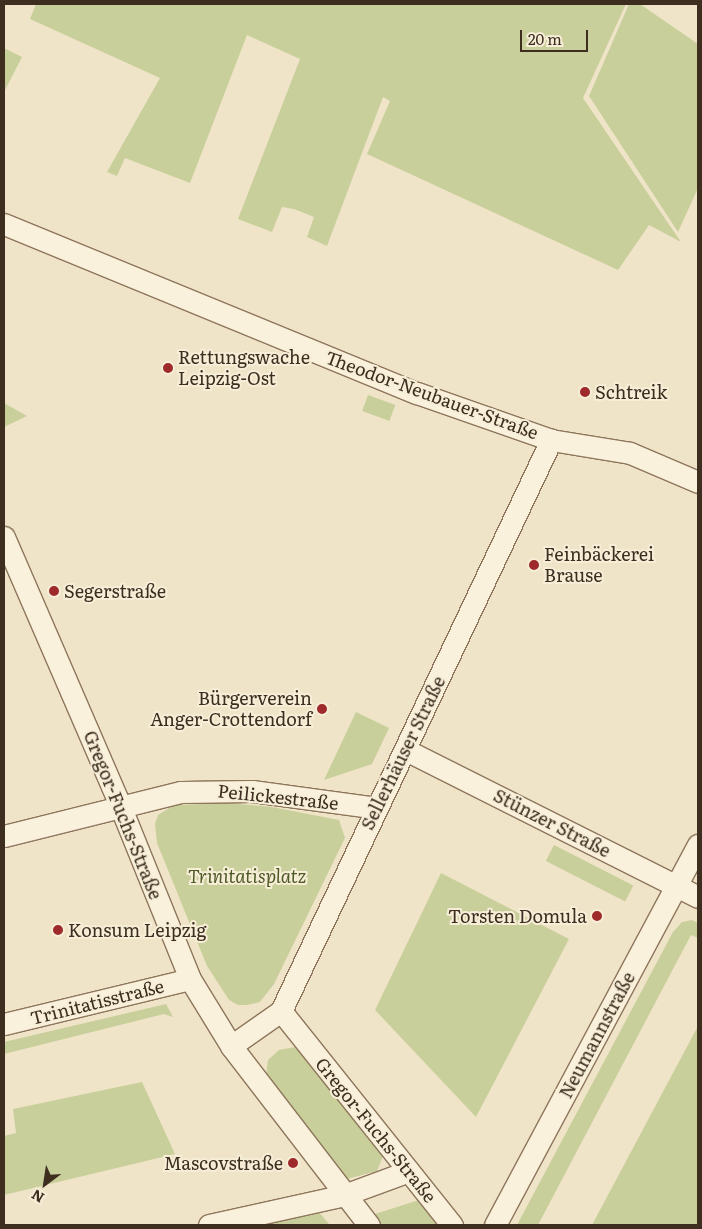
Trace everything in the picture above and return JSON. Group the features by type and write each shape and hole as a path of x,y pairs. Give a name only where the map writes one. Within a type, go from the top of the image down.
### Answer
{"street":[{"name":"Theodor-Neubauer-Straße","path":"4,224 417,393 551,440 630,453 698,482"},
{"name":"Sellerhäuser Straße","path":"231,1046 281,1011 551,440"},
{"name":"Gregor-Fuchs-Straße","path":"4,537 121,808 190,979 231,1046 369,1225"},
{"name":"Stünzer Straße","path":"406,750 698,897"},
{"name":"Peilickestraße","path":"4,836 181,792 231,789 377,808"},
{"name":"Neumannstraße","path":"495,1225 698,845"},
{"name":"Trinitatisstraße","path":"4,1024 190,979"},
{"name":"Gregor-Fuchs-Straße","path":"281,1011 452,1225"},
{"path":"214,1225 344,1195 409,1171"}],"green space":[{"path":"36,4 626,4 583,98 681,242 649,225 618,270 367,154 390,101 383,97 327,246 307,237 314,217 294,209 282,207 272,232 238,219 300,59 247,35 190,183 125,158 117,176 107,172 160,78 30,19"},
{"path":"629,4 640,4 698,44 698,188 678,232 589,96"},
{"path":"4,48 22,57 4,92"},
{"path":"368,395 395,405 389,421 362,411"},
{"path":"4,403 27,416 4,427"},
{"path":"356,712 389,728 372,764 324,780"},
{"name":"Trinitatisplatz","path":"229,803 272,807 339,820 345,838 274,984 260,1002 247,1005 238,1005 229,1000 207,966 157,843 155,824 158,815 174,805"},
{"path":"554,845 633,885 625,901 546,861"},
{"path":"441,873 569,939 476,1117 375,1010"},
{"path":"692,920 698,923 698,938 691,935 538,1225 517,1225 673,932 682,922"},
{"path":"166,1004 173,1017 164,1014 4,1054 4,1042"},
{"path":"698,1026 698,1225 592,1225"},
{"path":"295,1047 307,1052 380,1142 383,1156 377,1171 347,1179 340,1175 266,1076 268,1060 279,1050"},
{"path":"142,1082 175,1154 4,1195 4,1136 16,1133 13,1109"},
{"path":"419,1200 441,1225 381,1225 375,1214"},
{"path":"318,1211 329,1224 251,1225"}],"place":[{"name":"Rettungswache Leipzig-Ost","path":"168,368"},
{"name":"Schtreik","path":"585,392"},
{"name":"Feinbäckerei Brause","path":"534,565"},
{"name":"Segerstraße","path":"54,591"},
{"name":"Bürgerverein Anger-Crottendorf","path":"322,709"},
{"name":"Torsten Domula","path":"597,916"},
{"name":"Konsum Leipzig","path":"58,930"},
{"name":"Mascovstraße","path":"293,1163"}]}
